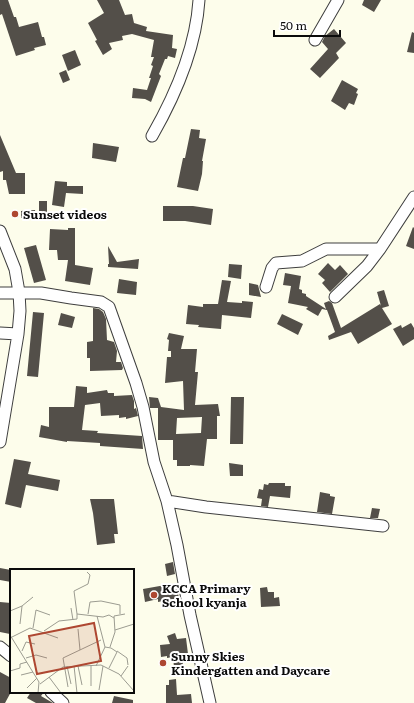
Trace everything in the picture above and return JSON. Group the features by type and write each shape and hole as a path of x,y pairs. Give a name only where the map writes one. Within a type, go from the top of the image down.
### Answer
{"street":[{"path":"152,136 172,97 189,56 196,27 199,0"},
{"path":"315,40 338,0"},
{"path":"335,297 367,266 380,249 414,196"},
{"path":"0,231 15,269 19,292 20,311 18,334 4,405 0,442"},
{"path":"266,287 272,268 276,263 302,260 326,249 380,249"},
{"path":"0,292 41,292 100,302 109,307 139,392 154,462 177,545 188,608 210,703"},
{"path":"0,333 18,334"},
{"path":"166,501 206,507 383,526"},
{"path":"0,647 10,655"},
{"path":"52,693 63,703"}],"building":[{"path":"0,0 8,0 19,27 38,22 46,45 34,48 35,50 16,56 2,14 0,15"},
{"path":"97,0 119,0 125,15 132,14 134,23 147,27 146,31 173,35 172,48 177,49 175,58 168,56 167,59 165,59 159,74 161,76 151,102 145,99 132,98 133,88 147,90 153,66 151,65 154,57 151,57 154,40 132,34 122,36 123,40 109,43 112,49 103,55 95,41 97,40 88,23 104,13"},
{"path":"364,0 381,0 374,12 362,5"},
{"path":"334,29 346,43 336,53 339,58 320,78 310,69 328,49 322,42 325,36"},
{"path":"412,32 414,33 414,53 407,52"},
{"path":"75,50 81,65 68,71 62,55"},
{"path":"66,70 70,80 63,83 59,73"},
{"path":"342,80 358,89 356,93 358,94 354,105 349,103 345,110 331,101"},
{"path":"191,129 200,130 199,138 206,139 202,161 202,174 198,191 177,187"},
{"path":"0,135 16,173 25,173 25,194 9,194 6,180 3,180 3,171 0,172"},
{"path":"93,143 119,147 116,162 92,158"},
{"path":"55,181 67,182 67,186 83,186 83,194 66,193 64,207 52,205"},
{"path":"39,201 47,201 47,215 39,215"},
{"path":"163,206 193,206 213,209 211,225 185,221 163,221"},
{"path":"35,210 36,217 21,218 21,211"},
{"path":"413,227 414,228 414,249 406,246"},
{"path":"68,228 75,228 75,265 93,268 90,285 65,281 68,260 58,260 57,250 49,250 50,229 68,230"},
{"path":"36,245 46,280 34,283 24,248"},
{"path":"108,246 117,262 139,259 138,269 108,267"},
{"path":"328,263 335,270 340,265 348,274 330,292 322,283 325,280 318,274"},
{"path":"229,264 242,265 241,279 228,277"},
{"path":"285,273 301,276 299,289 302,290 302,293 306,294 306,296 326,309 324,303 329,301 332,303 341,328 380,304 381,306 377,292 384,290 389,306 382,308 392,324 358,344 351,332 329,340 328,336 335,332 327,310 322,309 318,316 306,309 308,307 288,303 291,286 283,285"},
{"path":"119,279 137,282 136,295 117,293"},
{"path":"222,280 231,281 227,302 253,302 251,318 222,315 221,329 198,327 199,325 186,324 188,305 203,307 203,304 218,304"},
{"path":"249,283 258,285 261,297 249,295"},
{"path":"93,308 99,309 103,312 106,319 107,340 114,342 117,351 116,362 121,362 123,368 122,370 90,371 90,358 87,358 87,342 93,341"},
{"path":"33,312 44,313 38,377 27,376"},
{"path":"61,313 75,317 72,328 58,325"},
{"path":"282,314 303,324 298,335 277,324"},
{"path":"411,323 414,328 414,339 403,346 393,329 401,325 402,328"},
{"path":"169,333 184,336 181,349 197,349 195,372 198,372 195,405 218,404 220,416 217,416 217,439 207,439 204,466 177,466 177,460 173,460 173,440 158,440 158,408 150,408 149,397 158,398 161,407 184,410 183,381 165,383 167,357 171,357 171,351 168,351 169,340 167,339","holes":["202,417 201,433 176,434 177,418"]},
{"path":"76,386 87,387 87,393 107,390 108,393 114,393 114,396 132,395 134,409 136,408 138,416 126,419 126,417 119,418 119,415 101,416 100,403 85,405 82,430 98,431 97,433 142,436 143,449 100,446 100,443 67,442 39,437 41,425 49,427 49,407 74,407"},
{"path":"231,397 244,397 243,444 230,444"},
{"path":"14,459 31,462 28,474 60,480 58,491 26,485 21,508 5,504"},
{"path":"229,463 243,465 243,476 230,476"},
{"path":"269,483 285,483 285,486 291,486 290,498 270,496 268,507 261,506 262,499 257,498 259,489 263,490 264,484 268,485"},
{"path":"320,492 330,494 330,496 335,497 332,514 317,512"},
{"path":"90,499 114,499 118,534 114,534 115,543 97,545"},
{"path":"372,508 380,509 378,518 370,518"},
{"path":"173,562 175,574 167,576 165,564"},
{"path":"0,568 10,570 10,582 0,580"},
{"path":"171,584 172,590 177,589 179,598 158,602 158,599 145,602 143,589"},
{"path":"267,587 268,592 274,592 274,598 279,597 280,606 261,607 260,588"},
{"path":"0,602 10,603 10,634 0,632"},
{"path":"175,633 177,639 186,638 188,654 182,655 183,666 174,667 173,657 161,657 160,645 170,644 167,636"},
{"path":"0,672 10,677 10,693 5,703 0,703"},
{"path":"176,679 177,695 191,694 192,703 166,703 166,685 169,685 169,680"},
{"path":"30,693 43,693 41,696 53,703 36,703 27,698"},
{"path":"114,696 133,700 133,703 112,703"}],"place":[{"name":"Sunset videos","path":"15,214"},
{"name":"KCCA Primary School kyanja","path":"154,595"},
{"name":"Sunny Skies Kindergatten and Daycare","path":"163,663"}]}
